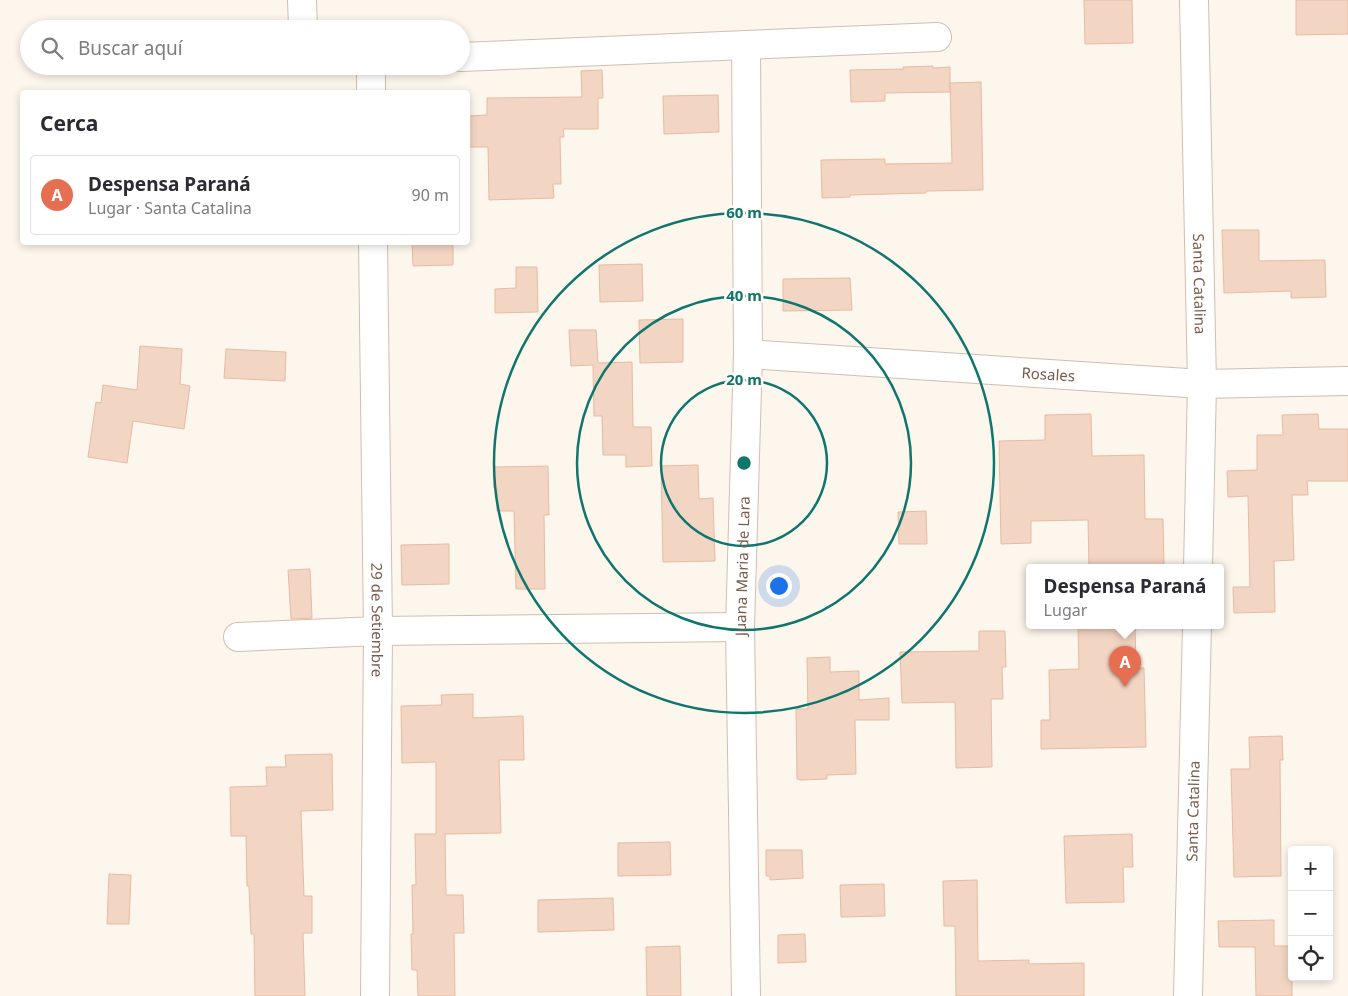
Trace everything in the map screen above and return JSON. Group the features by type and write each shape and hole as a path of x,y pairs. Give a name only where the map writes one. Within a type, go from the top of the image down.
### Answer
{"street":[{"path":"302,0 303,20"},
{"name":"Santa Catalina","path":"1194,0 1202,384 1198,564"},
{"path":"470,56 937,37"},
{"name":"Juana Maria de Lara","path":"746,45 748,354 740,627 746,996"},
{"path":"371,75 371,90"},
{"name":"29 de Setiembre","path":"373,245 378,631 376,996"},
{"name":"Rosales","path":"748,354 1202,384 1348,381"},
{"path":"238,637 378,631 740,627"},
{"name":"Santa Catalina","path":"1188,996 1197,629"}],"building":[{"path":"1084,0 1132,0 1133,43 1085,44"},
{"path":"1296,0 1348,0 1348,34 1296,35"},
{"path":"933,66 933,68 950,67 950,92 885,93 885,101 851,102 850,70 904,69 903,67"},
{"path":"602,70 603,98 598,98 598,129 563,129 564,137 560,137 561,184 553,184 554,198 489,200 488,147 470,147 470,116 487,115 487,98 582,97 581,71"},
{"path":"981,82 983,190 926,191 926,193 850,195 850,197 822,198 821,160 885,159 885,164 952,163 950,83"},
{"path":"718,95 719,132 664,134 663,96"},
{"path":"1222,230 1259,230 1259,261 1325,260 1326,297 1291,298 1291,291 1224,293"},
{"path":"412,245 453,245 453,265 413,266"},
{"path":"642,264 643,301 600,302 599,265"},
{"path":"516,267 537,267 538,312 495,313 495,289 516,288"},
{"path":"850,278 852,310 783,311 783,279"},
{"path":"683,319 683,362 640,363 639,320"},
{"path":"569,330 596,330 598,363 632,362 633,427 651,427 652,466 626,467 626,455 603,455 602,416 594,416 593,365 571,366"},
{"path":"140,346 182,349 180,384 190,386 184,429 133,421 127,463 88,457 96,402 101,403 103,385 137,390"},
{"path":"226,349 286,352 285,381 224,378"},
{"path":"1091,414 1092,456 1144,455 1145,519 1163,519 1164,564 1089,564 1088,520 1031,521 1031,543 1001,544 999,441 1045,440 1045,415"},
{"path":"1318,414 1319,429 1348,429 1348,481 1307,481 1308,495 1292,495 1294,560 1274,561 1275,612 1234,613 1233,587 1250,587 1248,496 1228,497 1227,471 1257,470 1257,435 1283,435 1282,415"},
{"path":"698,465 699,499 713,498 715,561 663,562 661,466"},
{"path":"548,466 549,515 544,515 545,589 516,589 514,511 497,511 497,488 494,488 494,467"},
{"path":"926,511 927,544 899,544 898,512"},
{"path":"449,544 449,584 402,585 401,545"},
{"path":"310,569 312,618 291,619 288,570"},
{"path":"1078,629 1135,629 1136,668 1144,668 1146,747 1041,749 1041,720 1050,720 1049,670 1079,669"},
{"path":"979,631 1005,631 1006,667 1002,667 1003,699 991,699 992,767 956,768 955,702 902,703 900,652 979,651"},
{"path":"830,657 830,672 859,671 859,700 889,698 889,720 855,720 856,774 827,775 827,779 797,779 796,709 808,709 807,658"},
{"path":"473,694 473,718 523,716 524,760 499,760 501,833 445,834 446,895 463,895 464,933 454,933 455,996 418,996 417,970 412,970 411,934 413,934 412,885 416,885 415,834 436,834 436,762 402,763 401,706 442,705 441,695"},
{"path":"1282,736 1283,760 1280,760 1281,876 1234,877 1231,769 1250,769 1249,737"},
{"path":"332,754 333,810 301,811 304,896 312,896 312,933 303,933 305,996 255,996 254,934 251,934 249,886 247,886 246,836 231,836 230,787 267,786 266,767 286,767 285,755"},
{"path":"1132,834 1133,867 1123,867 1124,902 1066,903 1064,836"},
{"path":"670,842 671,875 618,876 618,843"},
{"path":"766,850 802,850 803,878 770,880 770,876 766,876"},
{"path":"109,874 131,875 129,924 107,924"},
{"path":"977,880 978,961 1029,960 1029,964 1084,963 1084,996 956,996 955,926 944,926 943,881"},
{"path":"884,884 885,916 841,917 840,885"},
{"path":"613,898 614,930 538,932 538,900"},
{"path":"1274,920 1274,946 1288,946 1288,981 1292,981 1292,996 1256,996 1255,947 1219,947 1218,921"},
{"path":"805,934 806,962 778,963 778,935"},
{"path":"680,946 681,996 647,996 646,947"}],"place":[{"name":"Despensa Paraná","path":"1125,687"}]}
